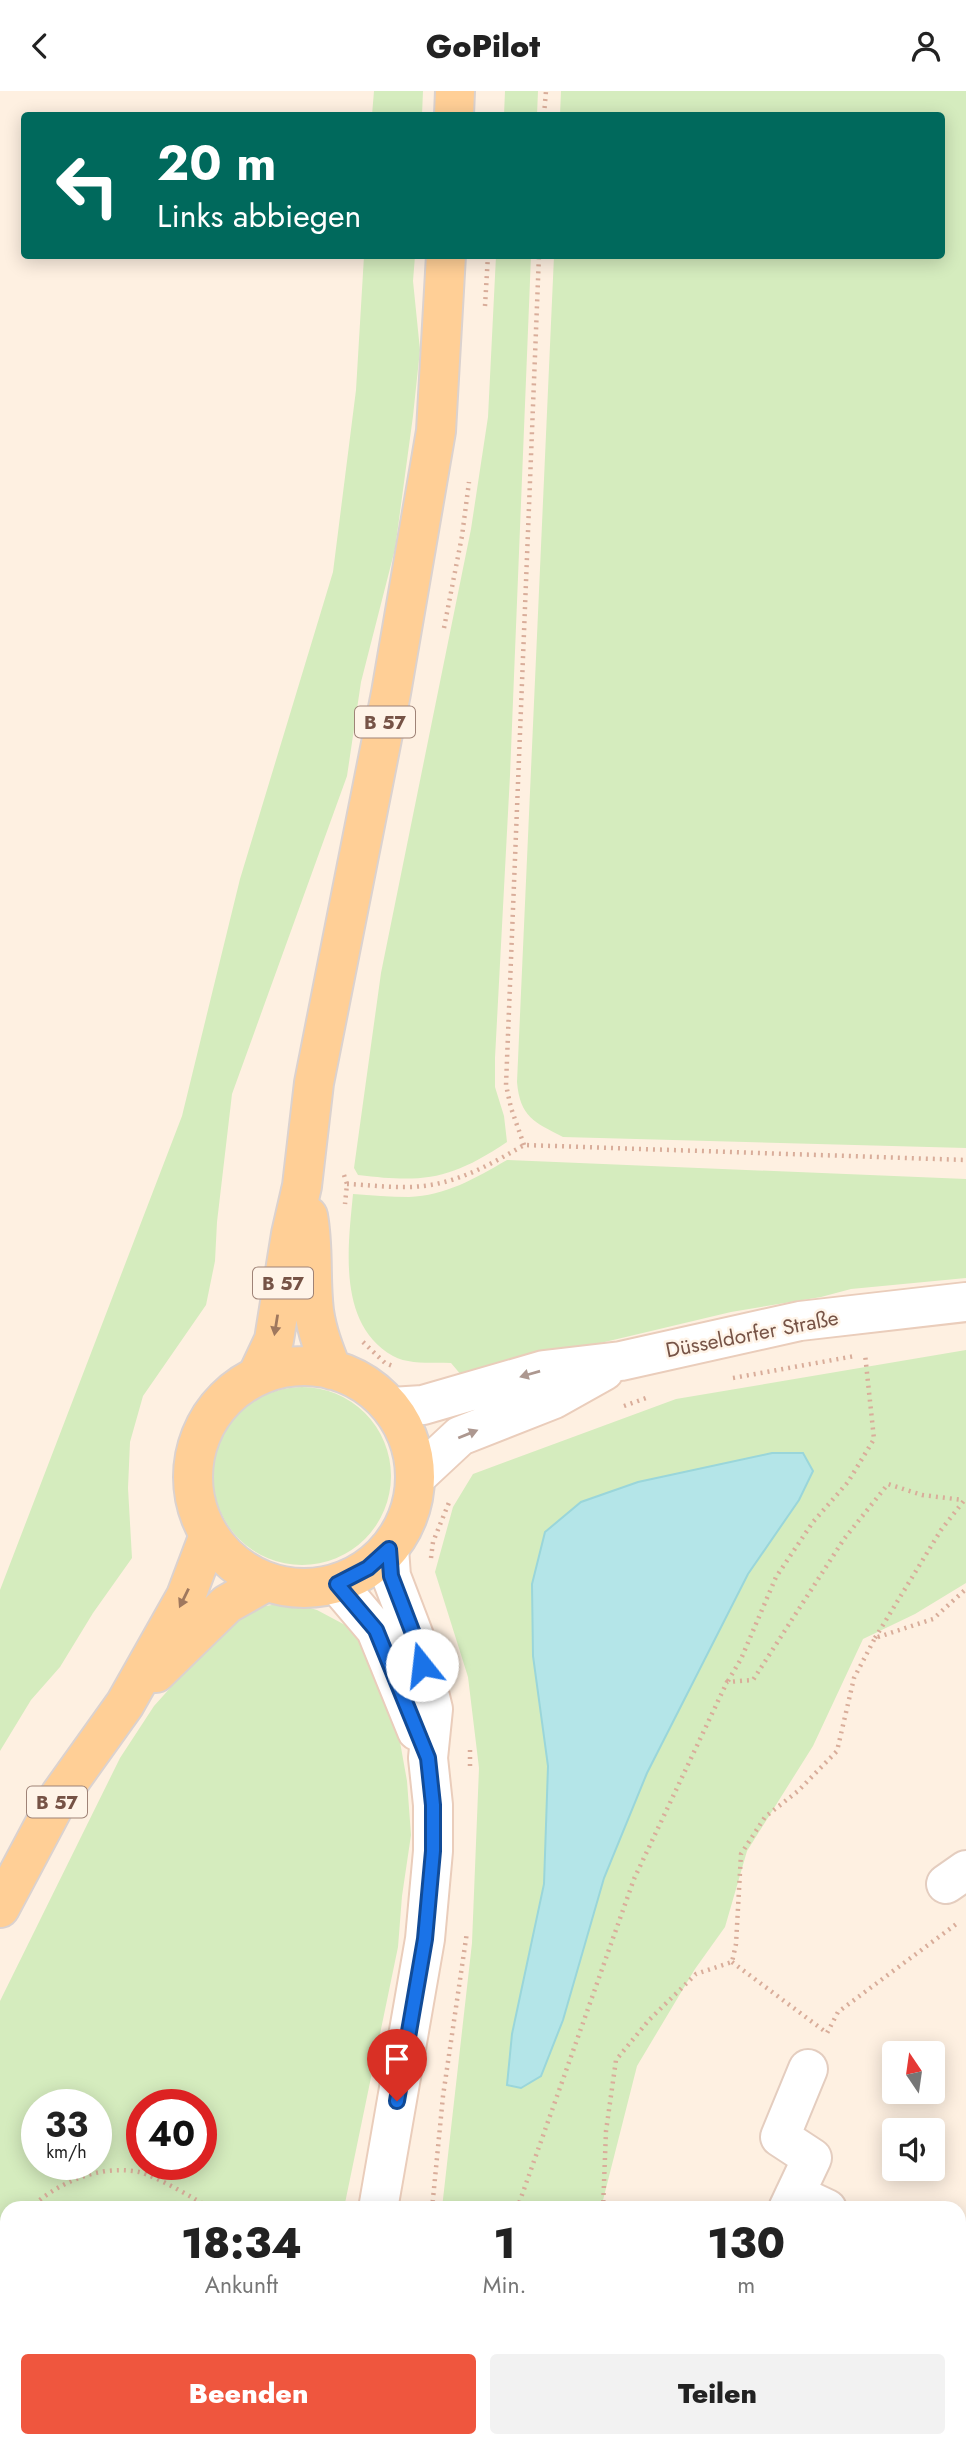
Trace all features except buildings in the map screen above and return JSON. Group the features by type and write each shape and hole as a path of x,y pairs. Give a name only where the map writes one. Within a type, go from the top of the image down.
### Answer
{"main road":[{"path":"454,112 455,91"},
{"name":"B 57","path":"257,1376 274,1340 291,1234 302,1186 314,1083 391,693 436,431 446,259"},
{"name":"B 57","path":"302,1186 312,1235 314,1310 320,1338 332,1370"},
{"path":"299,1366 332,1370 367,1385 391,1407 409,1440 416,1477 412,1504 404,1528 389,1549 368,1568 337,1584 301,1589 266,1582 245,1572 227,1558 209,1535 195,1503 193,1477 196,1452 208,1421 229,1395 257,1376 277,1369 299,1366"},
{"name":"B 57","path":"0,1908 60,1795 125,1704 186,1596 209,1535"},
{"name":"B 57","path":"125,1704 227,1604 266,1582"}],"street":[{"name":"Düsseldorfer Straße","path":"391,1407 423,1405 544,1370 621,1361 800,1321 966,1302"},
{"name":"Düsseldorfer Straße","path":"416,1477 460,1436 554,1399 621,1361"},
{"path":"379,2201 425,1939 433,1851 433,1805 428,1758 433,1709 417,1644 391,1576 389,1549"},
{"path":"337,1584 376,1630 428,1758"},
{"path":"804,2201 812,2158 779,2137 808,2069"}],"path":[{"path":"544,112 546,91"},
{"path":"524,1145 510,1108 506,1085 539,259"},
{"path":"346,1184 433,1184 491,1164 524,1145 966,1160"},
{"path":"723,1380 877,1352"},
{"path":"520,2201 634,1879 727,1682 741,1659 776,1577 813,1522 848,1482 874,1439 865,1354"},
{"path":"620,1407 658,1395"},
{"path":"727,1682 753,1681 844,1539 888,1484 922,1495 965,1499"},
{"path":"430,1563 433,1542 451,1498"},
{"path":"732,1962 736,1944 741,1854 765,1817 798,1791 837,1751 853,1678 941,1530 965,1499"},
{"path":"875,1638 933,1619 966,1589"},
{"path":"470,1742 471,1780"},
{"path":"732,1962 827,2033 838,2012 966,1916"},
{"path":"433,2201 443,2096 467,1931"},
{"path":"603,2201 606,2131 616,2060 649,2020 696,1974 732,1962"},
{"path":"37,2201 43,2195 80,2176 122,2170 141,2172 197,2201"}],"green space":[{"path":"374,91 423,91 422,112 372,112"},
{"path":"505,91 538,91 537,112 504,112"},
{"path":"561,91 966,91 966,1148 563,1137 536,1122 521,1103 517,1082 554,259 945,259 945,112 560,112"},
{"path":"364,259 415,259 413,281 420,350 395,549 361,682 347,776 232,1094 215,1261 206,1305 143,1396 130,1442 128,1488 132,1558 93,1613 60,1667 31,1700 0,1751 0,1590 182,1116 240,879 333,572 356,390"},
{"path":"496,259 531,259 510,775 495,1058 495,1087 504,1116 507,1142 469,1164 436,1176 401,1179 358,1175 354,1168 381,973 471,529 488,417"},
{"path":"507,1160 966,1179 966,1278 851,1289 821,1297 731,1312 462,1376 451,1363 414,1362 393,1356 375,1342 362,1325 354,1305 349,1260 353,1194 422,1196 448,1190"},
{"path":"966,1350 966,1583 915,1614 863,1639 813,1746 747,1851 725,1927 695,1969 637,2066 603,2201 443,2201 472,1943 479,1768 468,1677 435,1572 453,1507 473,1474 676,1399"},
{"path":"302,1387 336,1394 365,1413 384,1442 391,1476 384,1510 365,1539 336,1558 302,1565 268,1558 239,1539 220,1510 213,1476 220,1442 239,1413 268,1394"},
{"path":"278,1604 300,1605 317,1610 347,1626 359,1638 395,1714 407,1781 411,1835 398,1947 345,2201 0,2201 0,2001 120,1758 154,1706 233,1618 259,1607"}],"water":[{"path":"772,1453 803,1453 813,1471 799,1500 748,1574 647,1773 604,1878 563,2020 541,2076 521,2088 507,2085 512,2034 544,1884 548,1766 533,1656 532,1584 545,1532 581,1502 638,1482"}],"route":[{"path":"397,2101 425,1939 433,1851 433,1805 428,1758 376,1630 337,1584 368,1568 389,1549 391,1576 417,1644 422,1665"}]}
